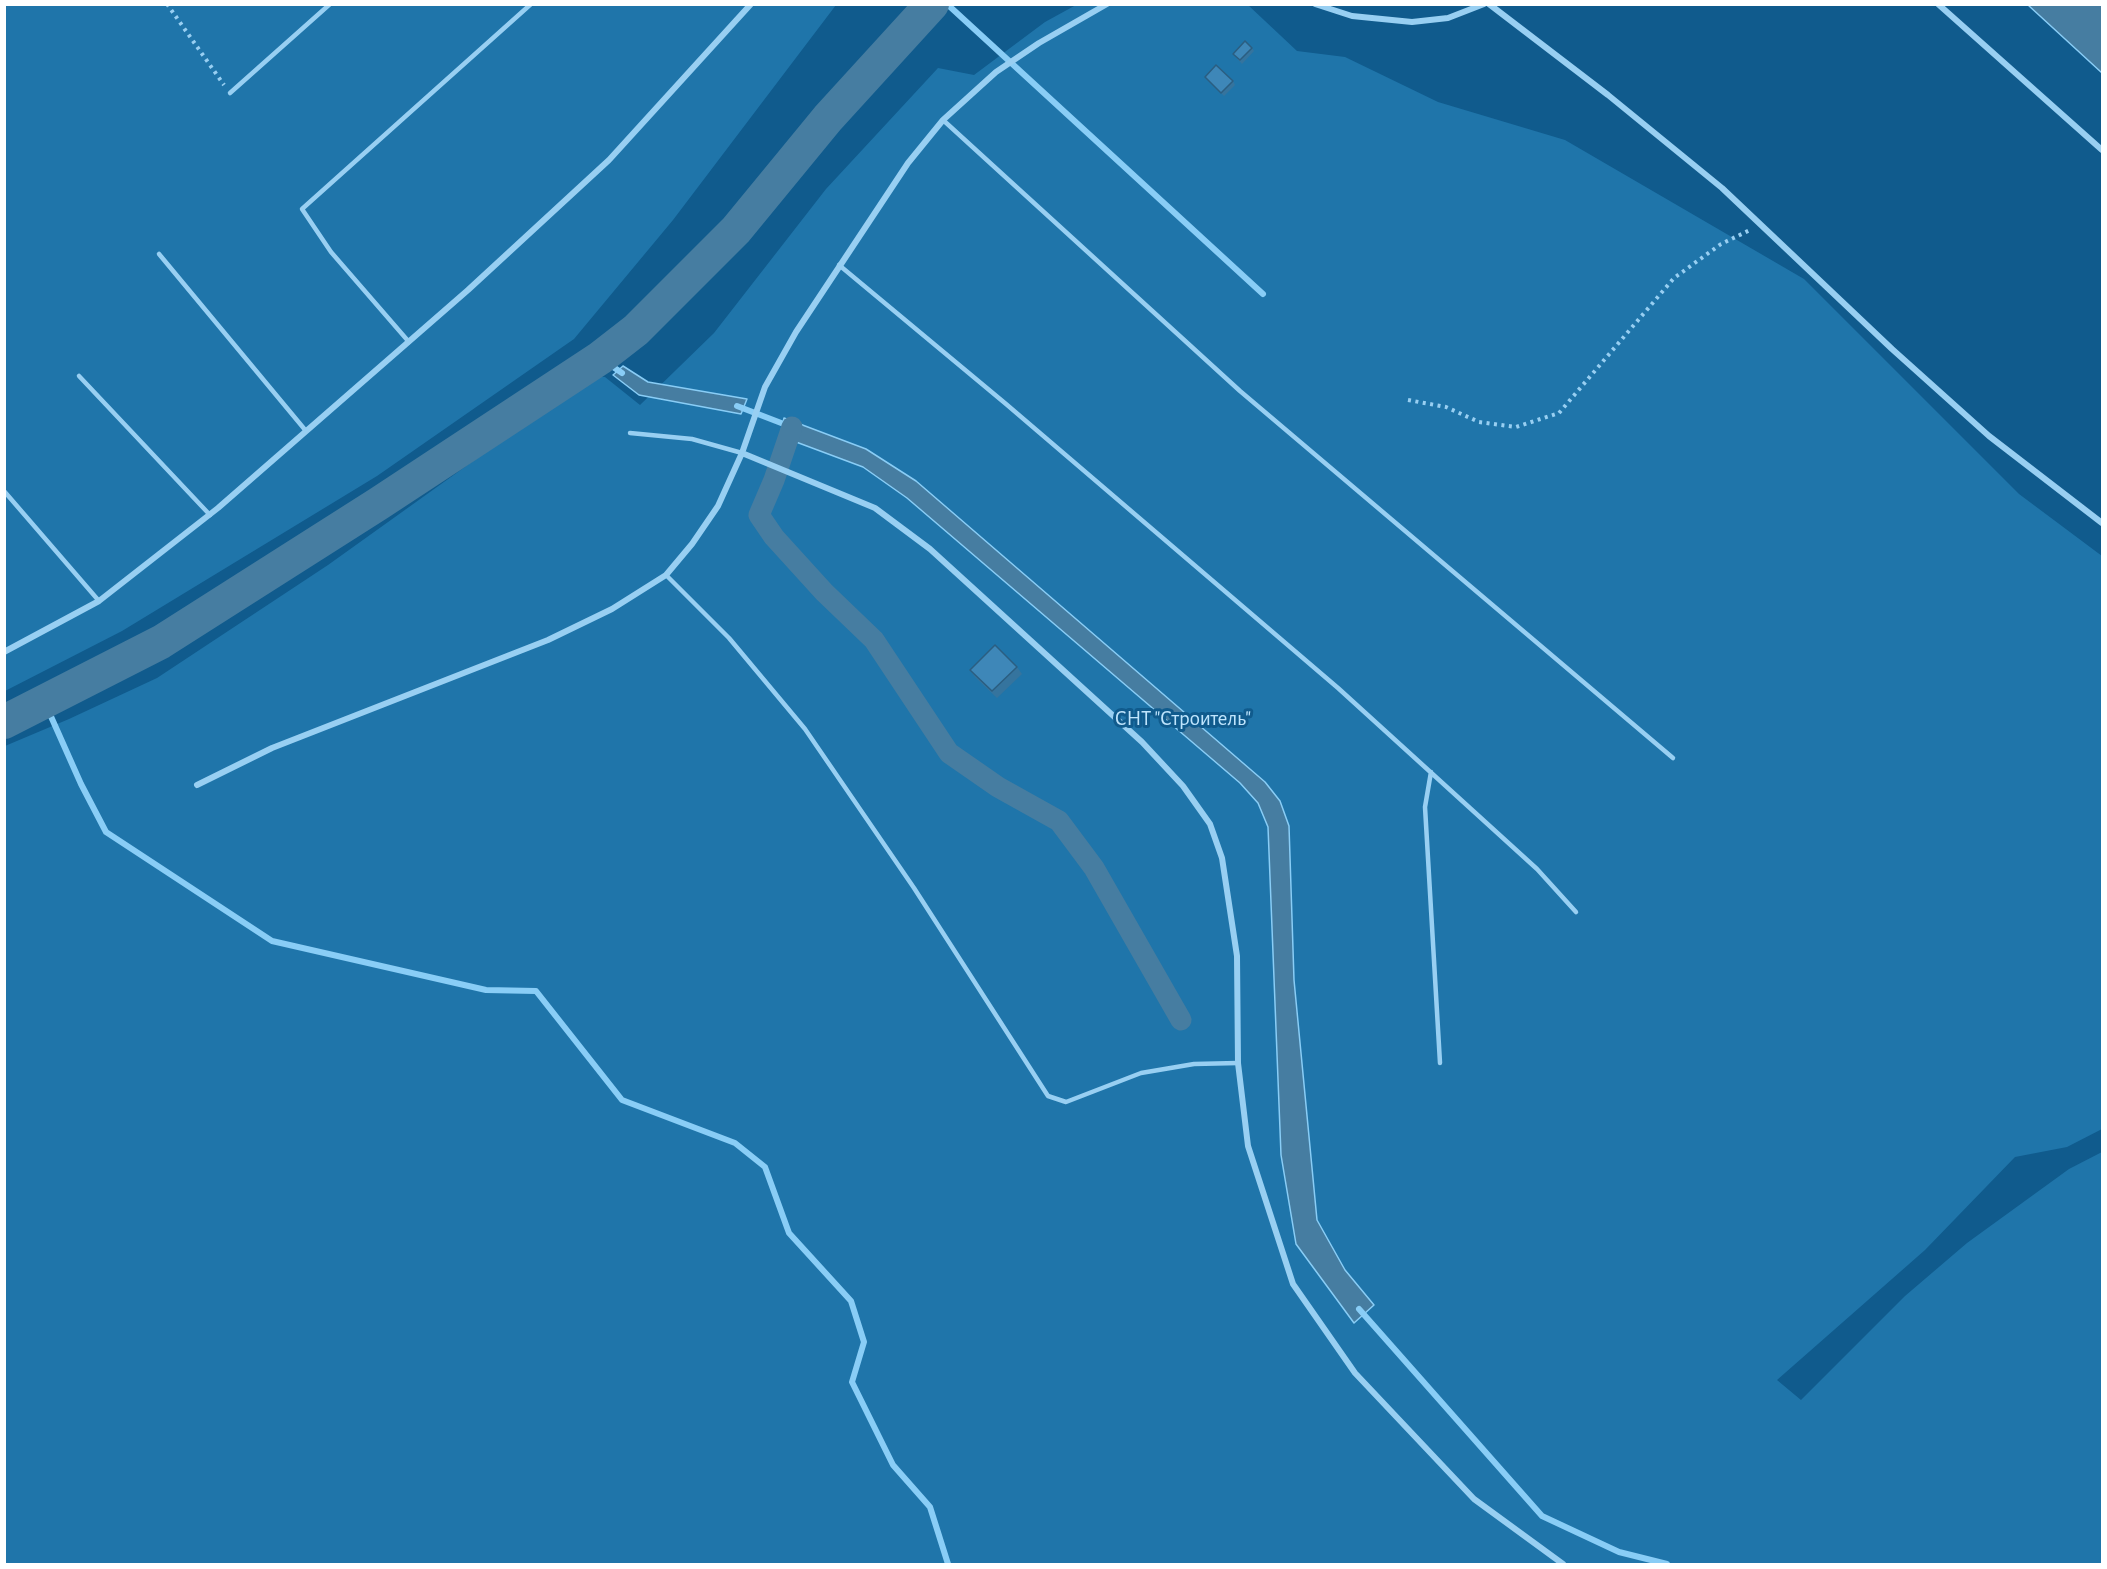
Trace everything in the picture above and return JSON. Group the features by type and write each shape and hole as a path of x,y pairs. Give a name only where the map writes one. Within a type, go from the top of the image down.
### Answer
{"street":[{"path":"4,652 99,601 210,514 409,342 609,160 752,4"},
{"path":"197,785 272,748 548,640 612,609 666,575 692,544 718,506 742,453 765,387 796,332 908,163 944,120 996,72 1107,4"},
{"path":"1315,4 1352,16 1412,22 1448,18 1484,4"},
{"path":"1489,4 1608,95 1722,189 1892,349 1989,436 2103,523"},
{"path":"1938,4 2103,150"},
{"path":"742,453 875,508 921,543 1142,742 1183,786 1210,824 1222,858 1237,956 1238,1063 1248,1146 1293,1284 1355,1373 1474,1499 1563,1564"}],"lane":[{"path":"230,93 330,4"},
{"path":"409,342 332,252 302,209 531,4"},
{"path":"944,120 1240,391 1673,758"},
{"path":"159,254 306,431"},
{"path":"839,265 1006,404 1338,688 1538,869 1576,912"},
{"path":"79,376 210,514"},
{"path":"630,433 692,439 742,453"},
{"path":"4,491 99,601"},
{"path":"666,575 729,638 805,729 914,888 1048,1096 1066,1102 1141,1073 1194,1064 1238,1063"},
{"path":"1431,772 1425,807 1440,1063"}],"path":[{"path":"167,4 230,93"},
{"path":"1408,400 1446,407 1479,422 1516,427 1559,412 1674,278 1721,244 1761,225"}],"green space":[{"path":"5,5 836,5 673,220 574,339 377,476 122,631 5,691"},
{"name":"СНТ \"Строитель\"","path":"1076,5 1248,5 1297,51 1345,57 1438,102 1565,140 1804,279 2019,494 2102,556 2102,1129 2067,1147 2015,1157 1925,1250 1777,1380 1801,1400 1905,1296 1967,1243 2069,1169 2102,1152 2102,1564 5,1564 5,746 157,678 328,565 592,376 605,377 640,405 714,333 826,189 938,68 974,75 1045,22"}],"shaded area":[{"path":"2028,5 2102,5 2102,73"},
{"path":"623,366 648,382 747,399 741,414 639,395 613,375"},
{"path":"784,418 866,449 916,481 1265,782 1280,801 1289,826 1294,980 1317,1220 1345,1270 1374,1305 1354,1323 1296,1244 1281,1155 1268,827 1258,803 1240,783 907,498 863,467 780,436"}],"building":[{"path":"1245,41 1252,48 1240,60 1233,54"},
{"path":"1216,65 1233,81 1221,93 1205,77"},
{"path":"995,645 1017,667 992,691 970,670"}],"waterway":[{"path":"4,722 161,642 378,504 600,358 636,330 736,230 828,118 932,4"},
{"path":"947,4 1263,294"},
{"path":"600,358 622,373"},
{"path":"737,406 789,426"},
{"path":"792,427 759,515 774,537 824,592 874,640 949,753 998,787 1059,821 1094,868 1181,1020"},
{"path":"45,703 81,784 106,832 272,941 486,990 536,991 622,1100 735,1143 765,1167 789,1233 851,1301 864,1342 852,1382 893,1465 930,1507 948,1564"},
{"path":"1359,1309 1542,1516 1619,1552 1667,1564"}]}
